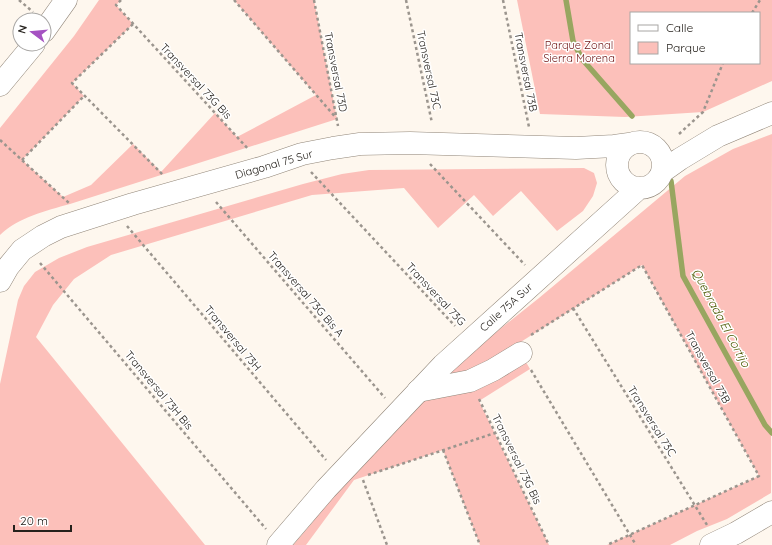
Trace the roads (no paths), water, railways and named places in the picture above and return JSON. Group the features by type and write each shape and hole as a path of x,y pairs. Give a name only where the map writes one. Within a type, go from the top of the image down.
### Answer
{"street":[{"path":"52,12 66,0"},
{"path":"0,85 27,52"},
{"path":"663,171 718,136 772,113"},
{"path":"660,144 658,149 662,155 664,163 663,171 660,178 654,184 647,187 626,177 619,155 629,144 644,142 680,144 718,136"},
{"name":"Diagonal 75 Sur","path":"0,281 8,267 22,250 43,236 61,227 86,218 202,184 296,157 342,146 360,144 410,143 576,148 629,144"},
{"name":"Diagonal 75 Sur","path":"576,148 596,154 626,177"},
{"name":"Calle 75A Sur","path":"279,544 339,476 443,365 597,226 626,177"},
{"path":"418,391 470,381 493,370 518,349"},
{"path":"714,544 754,524 772,512"}],"waterway":[{"name":"Quebrada El Cortijo","path":"566,0 573,41 582,59 632,116"},
{"name":"Quebrada El Cortijo","path":"671,181 683,276 765,425 772,433"}],"park label":[{"name":"Parque Zonal Sierra Morena","path":"579,51"}]}
